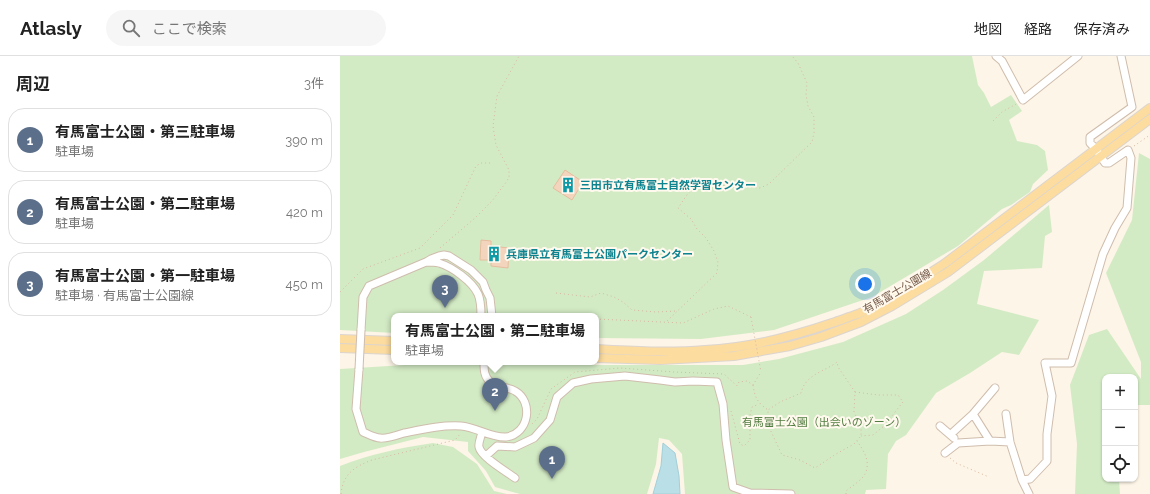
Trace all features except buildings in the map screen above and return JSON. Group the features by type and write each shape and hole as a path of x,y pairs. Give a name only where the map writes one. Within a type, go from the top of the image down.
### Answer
{"main road":[{"name":"有馬富士公園線","path":"599,358 661,360 734,356 790,346 821,337 860,322 892,306 948,272 1098,153 1150,108"},
{"name":"有馬富士公園線","path":"599,349 661,352 732,348 789,336 857,314 895,295 944,264 1098,153 1150,119"},
{"path":"340,339 391,341"},
{"path":"340,348 391,350"}],"street":[{"path":"996,56 1002,61 1023,100 1078,56"},
{"path":"1022,480 1030,479 1046,461 1046,434 1052,396 1045,363 1071,363 1103,254 1115,228 1127,208 1131,158 1128,150 1109,163 1105,163 1090,143 1090,137 1132,107 1121,56"},
{"path":"484,365 486,377 491,383 500,387 515,390 525,403 527,411 524,425 514,434 505,437 466,427 440,426 381,438 363,432 356,409 363,297 369,286 426,262 431,258 449,256 472,270 483,282 490,298 492,313"},
{"path":"426,262 438,263 447,266 466,280 478,295 481,313"},
{"path":"486,456 497,446 515,447 534,438 550,420 557,397 572,383 591,379 625,376 674,382 717,382 724,404 726,440 734,487 750,493 791,494"},
{"path":"951,434 973,414 995,388"},
{"path":"973,414 990,441"},
{"path":"1006,414 1010,442 1022,480 1029,494"},
{"path":"940,426 951,434 958,443"},
{"path":"482,432 479,446 480,452 515,478"},
{"path":"946,453 958,443 990,441 1010,442"}],"path":[{"path":"438,250 492,201 509,177 509,170 496,145 493,126 497,96 519,56"},
{"path":"667,322 676,311 717,273 718,262 714,251 706,238 697,229 692,219 678,208 689,192 706,185 760,188 769,184 812,142 814,133 814,117 808,106 806,96 807,83 798,64 792,56"},
{"path":"993,121 1002,112 1023,100"},
{"path":"1128,150 1150,135"},
{"path":"340,292 363,269 420,248 453,215 476,166 481,163 491,163"},
{"path":"556,293 590,297 601,293 614,297 623,302 632,310 656,312 676,311"},
{"path":"599,319 683,323 714,309 728,306 751,317 761,372 753,384 755,396 760,404 768,410"},
{"path":"837,362 838,367 855,392 854,412 861,427 861,436 854,444 815,468 800,460 782,455 768,425 768,410 780,402 800,393 805,383 814,374 831,367 837,362"},
{"path":"724,374 737,386 739,382 747,381 753,384"},
{"path":"855,392 878,396 898,395 903,402 884,426 873,435 861,436"},
{"path":"724,404 731,411 740,444 744,446 750,440 750,415 752,407 760,404"},
{"path":"341,494 343,483 350,472 361,464 455,440 466,427"},
{"path":"846,494 846,491 865,475 868,463 865,451 857,441"},
{"path":"946,453 956,463 989,477"}],"green space":[{"path":"340,56 972,56 978,85 991,107 1011,95 1022,111 1009,120 1017,141 1037,145 1045,151 1048,170 1033,184 1030,192 1011,205 1002,209 958,246 872,297 774,330 701,339 599,338 599,313 391,313 391,333 340,330"},
{"path":"1139,153 1150,159 1150,405 1138,405 1138,375 1141,379 1141,362 1106,273 1132,220"},
{"name":"有馬富士公園（出会いのゾーン）","path":"1049,205 1052,232 1045,236 1042,268 984,271 977,304 1039,320 1019,355 1002,352 936,393 906,435 896,441 888,454 886,489 866,490 865,494 685,494 682,454 669,440 659,438 656,464 647,494 520,494 495,487 486,471 468,451 468,442 423,437 340,459 340,369 405,365 743,365 779,359 843,342 906,314 943,290 984,260"},
{"path":"1107,329 1138,374 1102,374 1102,482 1119,482 1120,494 1075,494 1077,444 1070,385 1089,335"},
{"path":"433,443 453,447 477,464 494,491 507,494 340,494 340,466 385,452"}],"water":[{"path":"663,443 675,453 680,494 653,494 661,466"}],"place":[{"name":"三田市立有馬富士自然学習センター","path":"568,185"},
{"name":"兵庫県立有馬富士公園パークセンター","path":"494,254"},
{"name":"有馬富士公園・第一駐車場","path":"445,308"},
{"name":"有馬富士公園・第二駐車場","path":"495,411"},
{"name":"有馬富士公園・第三駐車場","path":"552,479"}]}
